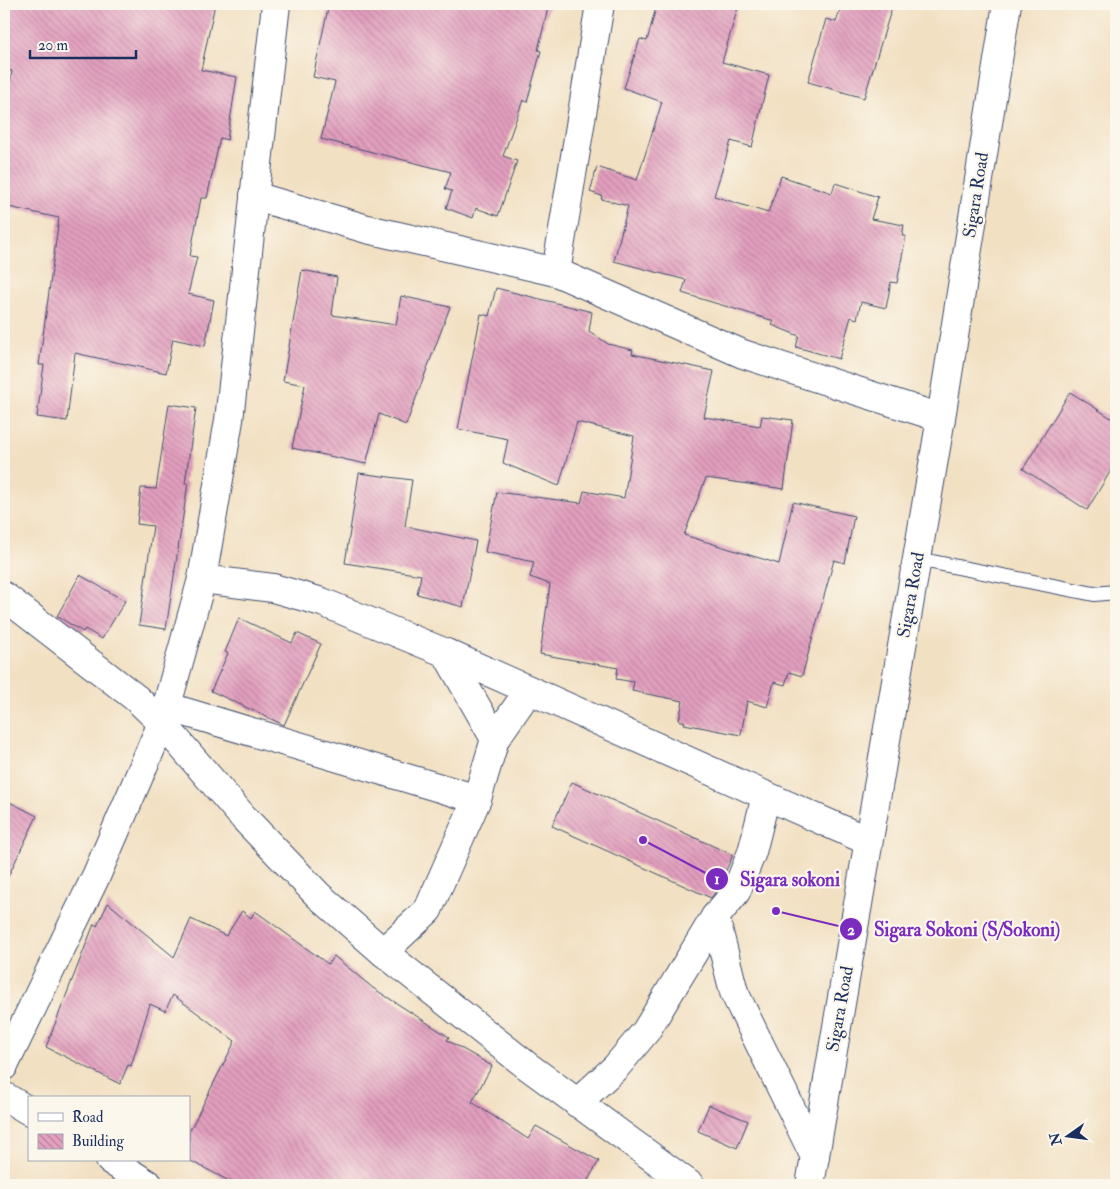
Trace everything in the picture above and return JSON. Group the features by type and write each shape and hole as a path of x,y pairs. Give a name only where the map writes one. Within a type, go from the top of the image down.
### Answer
{"street":[{"path":"4,1066 97,874 165,715 202,579 229,420 276,4"},
{"path":"556,272 600,4"},
{"name":"Sigara Road","path":"810,1185 941,418 1007,4"},
{"path":"254,196 367,229 556,272 743,354 941,418"},
{"path":"202,579 273,588 322,602 446,653 868,841"},
{"path":"4,596 137,699 165,715 478,799"},
{"path":"446,653 495,739"},
{"path":"382,952 428,910 478,799 495,739 529,690"},
{"path":"165,715 244,818 318,895 382,952 577,1103 690,1185"},
{"path":"577,1103 616,1067 646,1031 715,917 736,892 752,852 766,796"},
{"path":"715,917 734,992 815,1157"},
{"path":"4,1096 28,1110"},
{"path":"113,1162 149,1185"}],"lane":[{"path":"917,559 1094,594 1116,592"}],"building":[{"path":"4,4 215,4 201,70 237,77 227,140 220,138 207,198 201,198 190,256 197,257 188,294 214,300 205,346 173,339 166,373 75,353 67,421 37,417 44,365 39,365 59,218 4,206 4,117 12,71 4,69"},
{"path":"329,4 549,4 538,50 541,51 527,102 523,100 503,156 517,161 498,216 476,208 473,218 446,208 452,191 445,189 451,172 321,139 335,82 313,77"},
{"path":"657,4 739,4 722,62 769,75 752,147 731,141 714,196 768,213 781,176 832,193 835,183 878,197 871,219 904,225 902,236 906,236 897,283 891,282 886,308 861,302 857,319 851,317 839,359 796,347 799,336 772,325 774,321 682,293 686,280 614,261 628,206 601,199 602,196 590,192 597,167 637,180 662,102 624,88 640,39 647,41"},
{"path":"842,4 893,4 864,98 808,82 826,19 836,22"},
{"path":"302,270 337,277 332,315 396,325 401,296 450,307 406,425 379,414 366,464 292,448 305,385 283,381"},
{"path":"496,288 592,312 589,331 608,344 633,350 632,354 714,371 704,417 760,426 762,416 793,420 784,489 706,478 684,535 779,564 793,502 854,516 845,563 834,560 802,676 789,672 785,685 774,682 767,707 747,701 741,735 684,724 685,722 679,720 683,701 632,691 634,682 616,679 618,668 540,654 550,584 530,577 534,562 485,552 497,492 581,503 584,491 624,498 634,436 577,422 559,486 503,463 508,439 458,429 481,314 489,316"},
{"path":"1070,392 1116,421 1116,462 1087,510 1023,469"},
{"path":"169,404 196,408 185,483 188,483 166,629 139,625 153,526 137,524 141,488 156,489"},
{"path":"359,473 412,480 405,526 476,541 463,607 417,594 421,575 345,563"},
{"path":"80,575 125,601 102,639 85,629 83,632 57,616"},
{"path":"239,618 292,643 297,633 321,644 284,725 211,691 228,653 225,652"},
{"path":"572,782 733,855 717,890 711,898 552,826"},
{"path":"4,799 37,816 4,885"},
{"path":"108,903 174,957 191,919 226,936 242,911 251,918 255,911 328,964 334,956 373,988 449,1037 447,1040 492,1066 472,1102 528,1139 536,1126 599,1161 585,1185 237,1185 190,1161 190,1130 235,1041 173,995 165,1011 150,1004 131,1066 128,1065 120,1084 46,1047 94,924 97,926"},
{"path":"709,1105 748,1121 737,1148 698,1131"}],"place":[{"name":"Sigara sokoni","path":"643,840"},
{"name":"Sigara Sokoni (S/Sokoni)","path":"776,911"}]}
